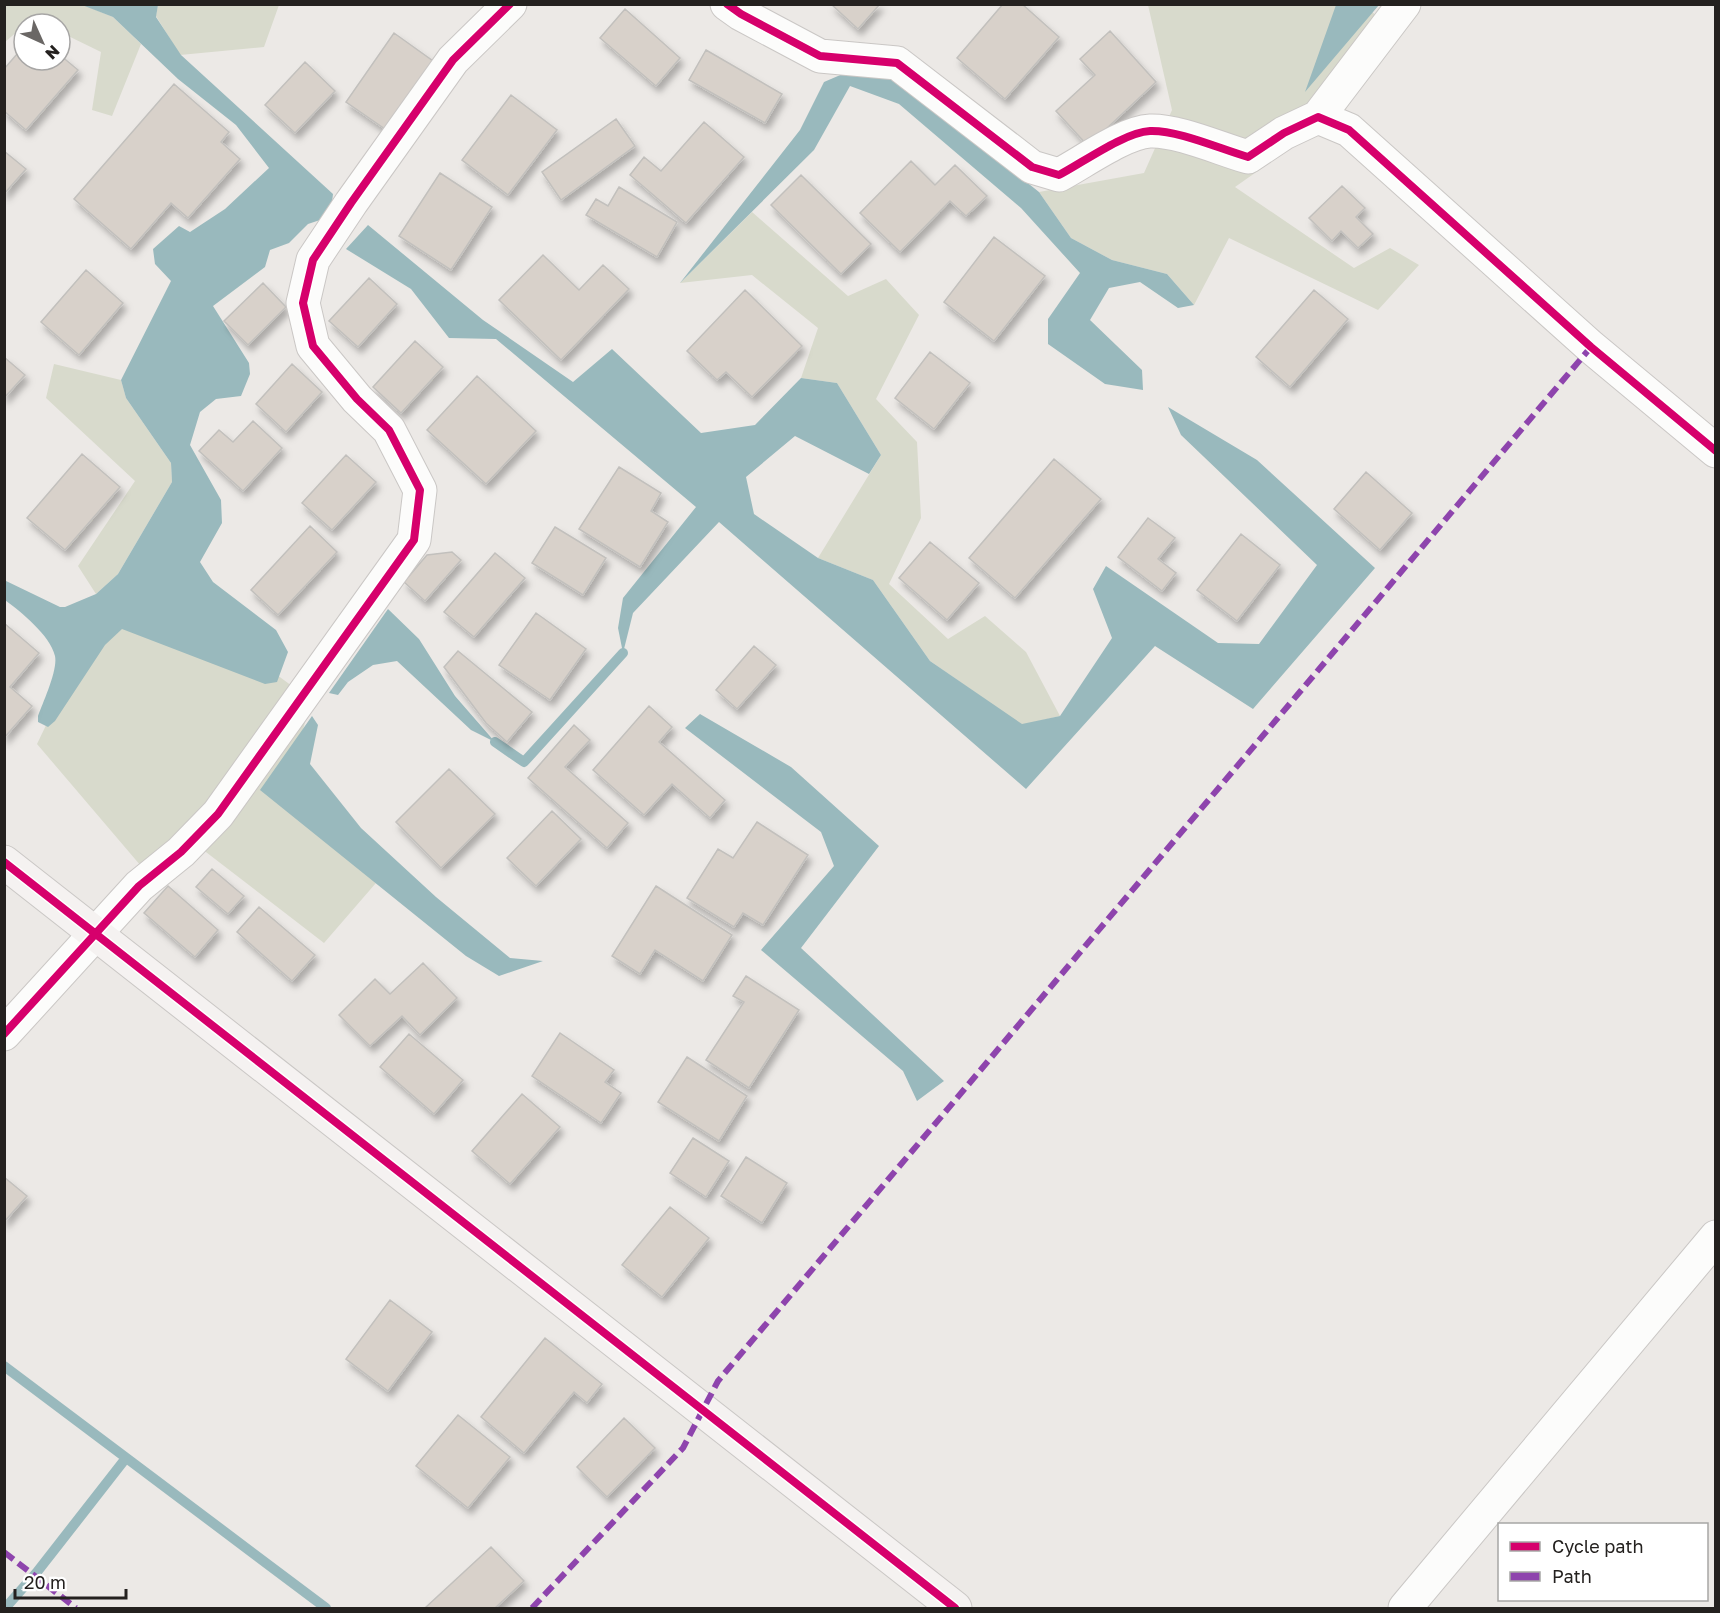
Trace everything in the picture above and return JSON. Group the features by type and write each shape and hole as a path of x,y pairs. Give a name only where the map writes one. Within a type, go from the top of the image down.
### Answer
{"street":[{"path":"4,1034 139,886 182,852 218,814 414,540 420,490 389,429 357,399 313,346 303,303 313,260 351,203 453,60 510,4"},
{"path":"727,4 741,14 820,56 897,63 1032,167 1059,176 1128,137 1148,131 1170,132 1248,157 1284,133 1318,117 1404,4"},
{"path":"1318,117 1349,130 1591,347 1716,451"},
{"path":"4,862 955,1608"},
{"path":"1406,1608 1716,1237"}],"shaded area":[{"path":"81,4 113,17 141,44 112,116 92,110 101,52 72,38 72,12 12,12 12,36 5,42 5,5"},
{"path":"158,5 279,5 264,47 180,55 156,16"},
{"path":"1148,5 1363,5 1395,30 1346,109 1235,187 1354,268 1390,248 1419,265 1378,310 1229,238 1194,305 1167,274 1112,260 1071,238 1039,192 1144,173 1172,110"},
{"path":"752,212 848,296 886,279 919,315 876,399 917,442 921,518 889,584 948,639 985,616 1026,652 1060,716 1022,725 930,661 873,580 818,558 881,455 837,383 801,378 818,328 752,275 680,283"},
{"path":"54,364 121,380 126,398 171,463 172,482 118,574 96,594 78,566 135,481 46,398"},
{"path":"159,588 311,700 288,786 382,876 324,943 202,849 158,886 37,744 88,638"}],"water":[{"path":"82,5 158,5 156,17 181,55 333,194 331,210 323,219 308,224 289,243 270,250 265,267 213,306 249,363 250,374 241,396 216,399 200,412 190,445 221,500 222,523 200,562 213,582 276,630 288,652 277,682 265,684 122,629 105,645 55,721 48,727 38,722 38,716 52,677 55,656 41,632 27,617 5,600 4,580 60,607 65,607 96,594 118,574 172,482 171,463 126,398 121,380 171,281 155,264 153,249 179,226 190,232 225,209 269,168 236,125 178,79 113,17"},
{"path":"1336,5 1379,5 1305,92"},
{"path":"859,67 899,81 1039,192 1071,238 1112,260 1167,274 1194,305 1178,308 1140,282 1109,288 1090,320 1142,370 1143,390 1105,384 1048,344 1048,319 1080,273 1021,208 899,104 850,86 814,150 680,283 800,130 824,82"},
{"path":"368,225 483,320 573,382 612,349 701,433 755,425 801,378 837,383 881,455 869,474 795,436 746,477 754,514 818,558 873,580 930,661 1022,724 1060,716 1112,638 1093,589 1106,566 1218,643 1259,644 1317,565 1181,435 1168,407 1257,460 1375,568 1253,709 1155,646 1026,789 719,522 633,613 623,653 618,628 623,598 696,507 496,339 449,338 411,289 346,249"},
{"path":"388,609 419,639 455,696 495,742 471,730 397,661 373,665 348,682 338,695 329,693"},
{"path":"700,714 791,767 879,846 801,948 944,1081 917,1101 903,1071 761,950 834,866 821,832 685,728"},
{"path":"312,716 318,725 310,764 361,828 436,897 510,958 543,961 499,976 466,956 260,790"}],"building":[{"path":"831,4 880,4 858,29"},
{"path":"1003,4 1022,4 1059,37 1005,99 957,58"},
{"path":"625,9 680,58 656,86 600,38"},
{"path":"1110,31 1156,82 1088,146 1056,111 1095,75 1080,59"},
{"path":"394,33 433,61 385,129 346,102"},
{"path":"706,50 782,94 765,123 689,80"},
{"path":"12,60 12,72 72,72 72,65 78,70 26,130 4,111 4,69"},
{"path":"305,62 335,91 295,133 265,105"},
{"path":"174,84 229,132 221,142 240,159 188,218 171,203 131,249 74,199"},
{"path":"511,95 557,130 508,195 462,160"},
{"path":"616,119 635,146 561,200 542,172"},
{"path":"704,122 744,157 686,223 630,175 644,157 661,171"},
{"path":"4,151 26,169 4,194"},
{"path":"911,161 935,185 955,165 987,196 966,216 950,201 900,252 860,213"},
{"path":"440,173 492,207 451,270 399,236"},
{"path":"801,175 871,244 841,274 771,205"},
{"path":"1342,186 1365,208 1356,217 1373,234 1358,248 1341,231 1332,241 1309,218"},
{"path":"619,187 677,222 657,257 586,215 596,199 608,206"},
{"path":"994,237 1045,276 994,341 944,302"},
{"path":"543,255 579,290 603,265 629,289 561,360 499,300"},
{"path":"86,270 123,303 79,355 41,322"},
{"path":"369,278 397,304 358,347 329,321"},
{"path":"263,283 286,307 248,345 224,321"},
{"path":"745,290 802,346 752,397 726,372 717,380 687,351"},
{"path":"1314,290 1348,319 1290,387 1256,357"},
{"path":"415,341 443,367 401,413 373,387"},
{"path":"930,352 970,383 934,429 895,398"},
{"path":"4,357 25,375 4,398"},
{"path":"292,364 322,392 286,432 256,404"},
{"path":"477,376 536,431 486,484 427,430"},
{"path":"253,421 282,448 243,491 199,451 219,430 233,442"},
{"path":"82,454 120,487 65,550 27,518"},
{"path":"346,455 376,482 332,530 302,503"},
{"path":"1054,459 1101,499 1015,598 969,558"},
{"path":"619,467 661,493 651,511 668,522 640,567 579,529"},
{"path":"1366,472 1412,513 1380,550 1334,509"},
{"path":"1148,518 1175,538 1158,559 1176,573 1162,591 1118,557"},
{"path":"310,526 337,552 278,615 251,590"},
{"path":"555,527 606,558 583,595 532,563"},
{"path":"1241,534 1280,565 1237,621 1197,590"},
{"path":"930,542 979,583 947,620 899,578"},
{"path":"452,552 461,560 425,601 404,582 427,555"},
{"path":"495,553 525,578 474,637 444,612"},
{"path":"536,613 586,649 550,700 499,665"},
{"path":"4,623 39,653 10,687 32,706 4,738"},
{"path":"754,646 776,665 737,709 716,690"},
{"path":"458,651 532,712 507,742 486,723 444,667"},
{"path":"649,706 672,727 659,742 725,800 710,818 672,784 644,815 593,770"},
{"path":"574,725 590,740 565,767 628,823 607,848 528,778"},
{"path":"449,769 495,814 441,868 396,822"},
{"path":"552,811 581,839 536,886 507,858"},
{"path":"757,822 808,855 763,925 743,913 734,927 687,898 718,849 733,858"},
{"path":"212,869 244,896 228,914 196,887"},
{"path":"168,886 218,930 195,957 144,913"},
{"path":"656,886 732,935 703,981 655,950 640,974 612,956"},
{"path":"259,907 315,955 292,981 237,932"},
{"path":"423,963 457,998 420,1035 402,1016 370,1046 339,1015 375,979 390,994"},
{"path":"746,976 799,1010 749,1088 706,1060 744,1002 733,996"},
{"path":"560,1033 614,1070 605,1082 621,1093 601,1123 532,1076"},
{"path":"409,1034 463,1080 434,1114 380,1067"},
{"path":"687,1057 747,1096 719,1141 658,1102"},
{"path":"522,1094 560,1127 510,1184 472,1151"},
{"path":"693,1138 729,1161 706,1197 670,1173"},
{"path":"746,1157 787,1183 762,1223 721,1196"},
{"path":"4,1177 27,1196 4,1222"},
{"path":"670,1207 709,1238 662,1297 622,1265"},
{"path":"390,1300 432,1332 388,1391 346,1359"},
{"path":"545,1338 602,1384 587,1403 574,1392 524,1453 481,1417"},
{"path":"458,1415 510,1457 468,1508 416,1466"},
{"path":"624,1418 655,1448 607,1497 577,1467"},
{"path":"491,1547 524,1581 495,1608 425,1608"}],"waterway":[{"path":"495,742 524,762 623,653"},
{"path":"4,1366 326,1608"},
{"path":"7,1606 37,1572 126,1458"}],"marked path":[{"path":"532,1608 683,1448 718,1381 1591,347"},
{"path":"4,1552 76,1608"}],"cycle path":[{"path":"4,1034 139,886 181,852 218,814 414,540 420,490 389,430 357,399 313,346 303,303 313,260 351,203 453,60 510,4"},
{"path":"727,4 741,14 820,56 897,63 1032,167 1059,175 1116,142 1150,131 1186,137 1248,157 1284,133 1318,117 1349,130 1591,347 1716,451"},
{"path":"4,862 955,1608"}]}
